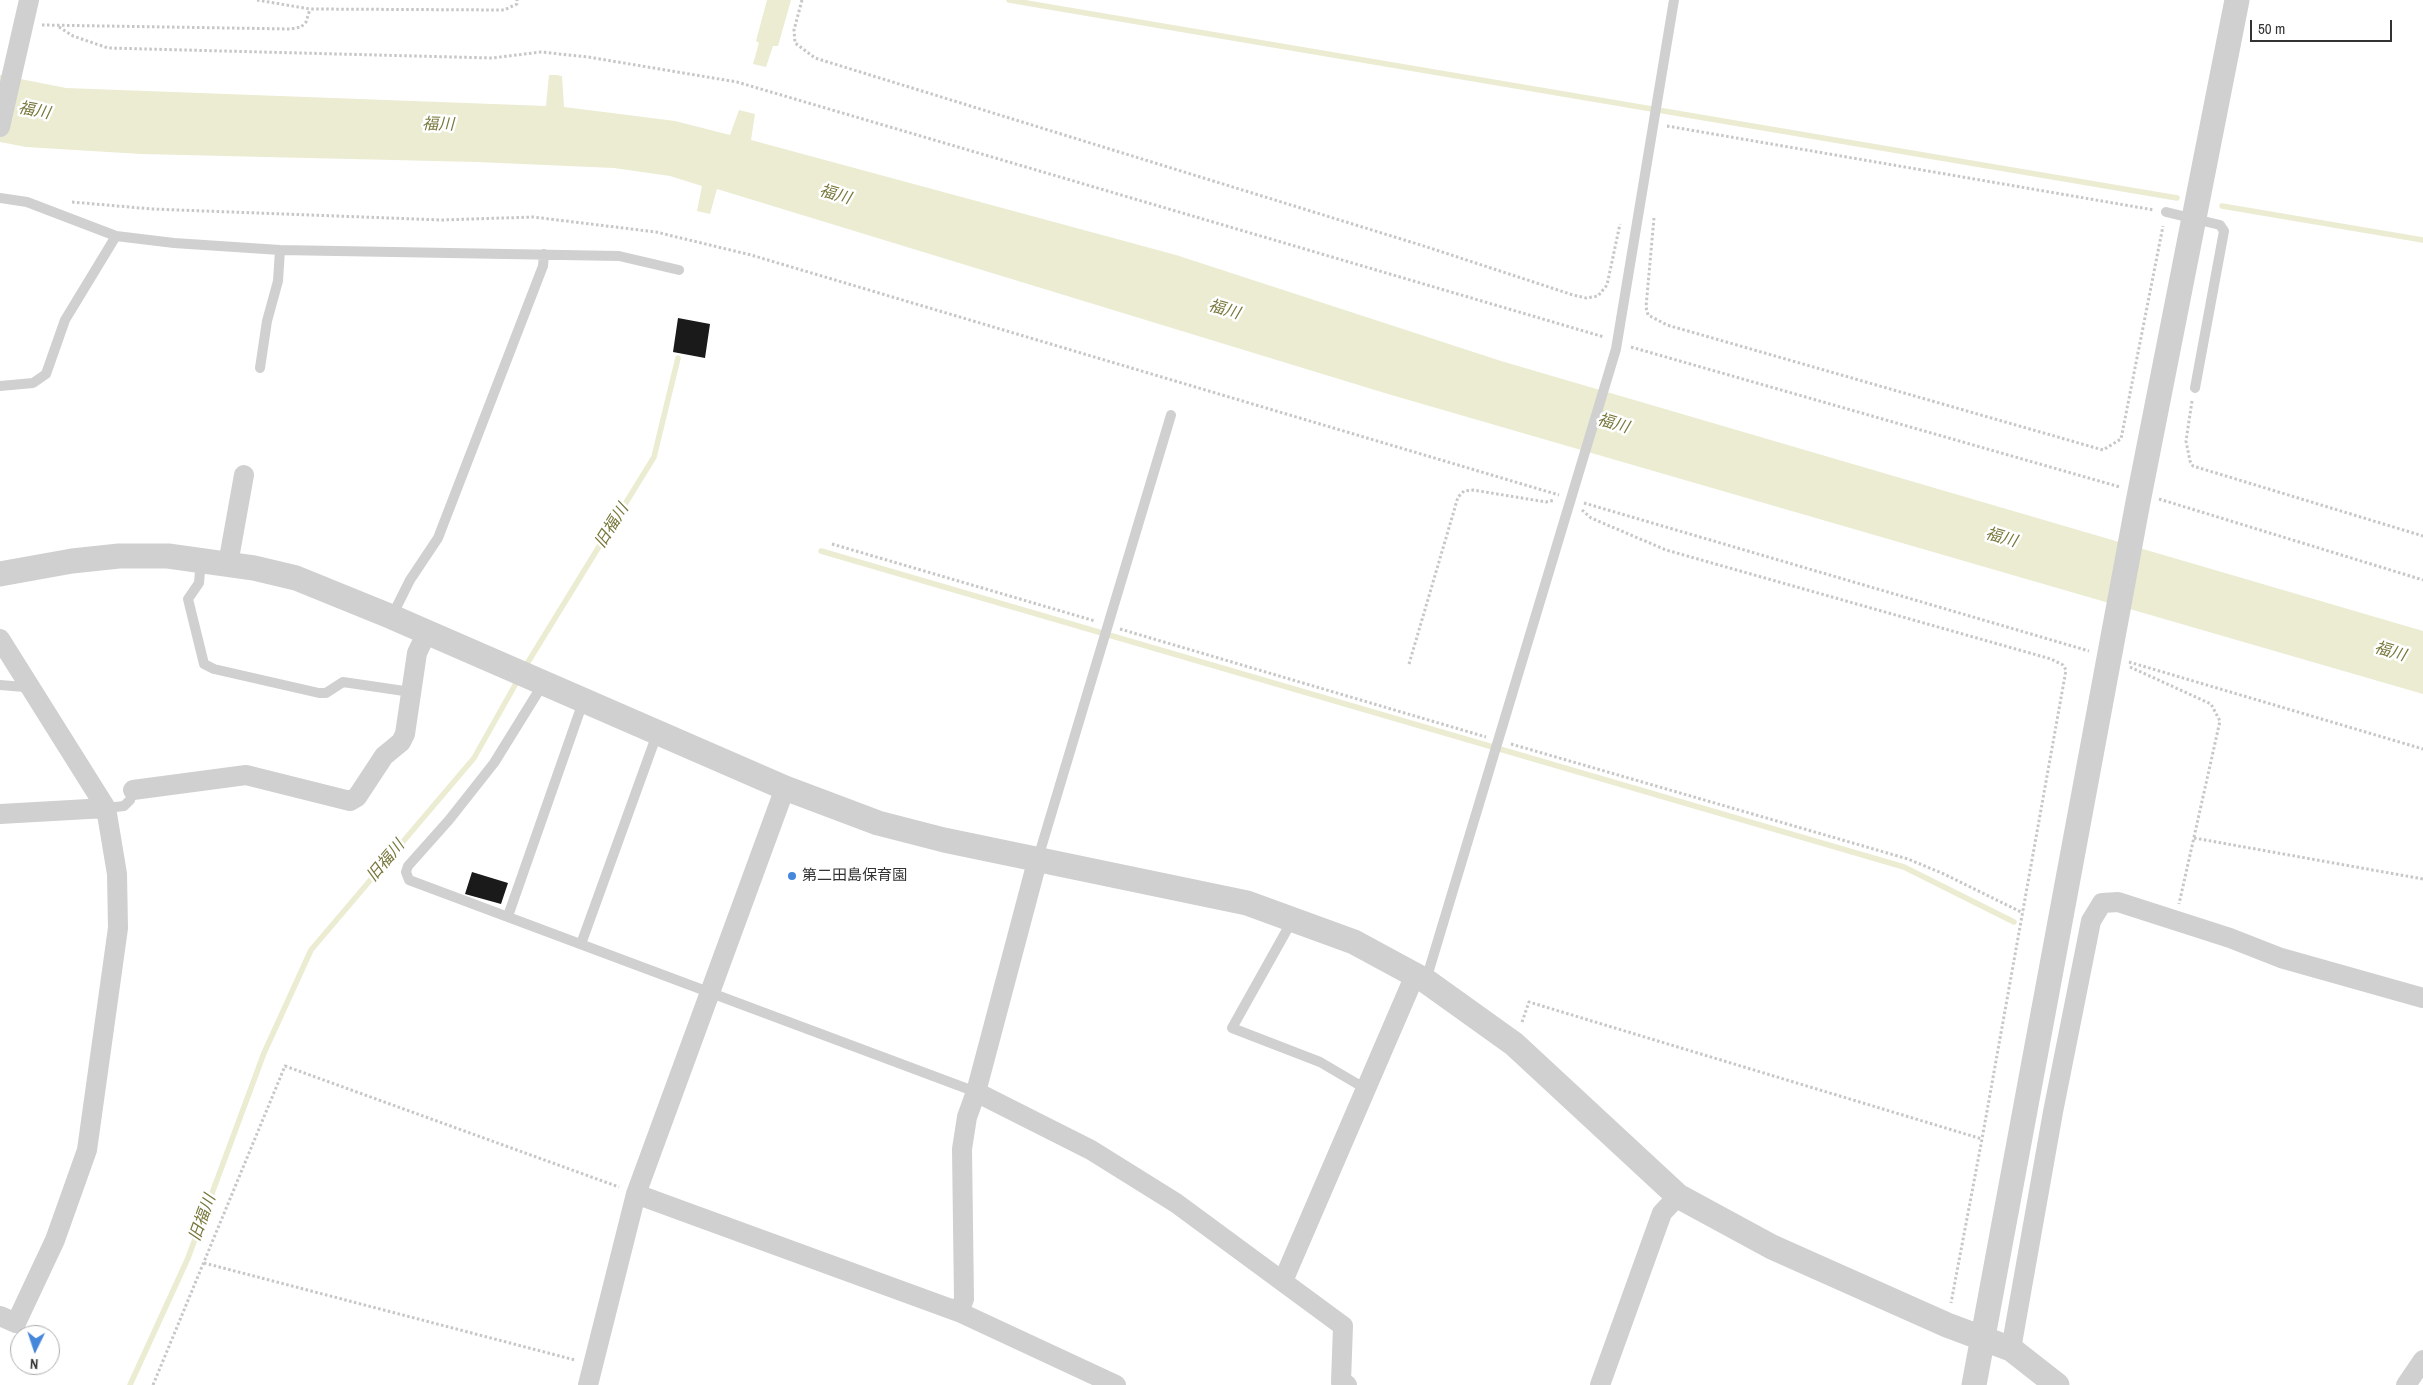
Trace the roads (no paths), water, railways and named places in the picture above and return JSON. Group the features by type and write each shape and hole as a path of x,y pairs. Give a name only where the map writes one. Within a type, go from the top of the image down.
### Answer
{"street":[{"path":"0,127 29,0"},
{"path":"1974,1385 2056,939 2116,657 2139,498 2196,219 2237,0"},
{"path":"228,564 244,475"},
{"path":"0,574 72,561 119,556 168,556 228,564 296,578 392,616 657,734 786,788 878,822 944,840 1038,858 1247,904 1293,918 1354,942 1420,978 1514,1044 1678,1196 1772,1247 1947,1325 2011,1349 2057,1385"},
{"path":"133,790 246,774 350,801 357,798 384,756 401,742 405,734 417,653 427,632"},
{"path":"0,639 106,808 117,874 118,928 87,1150 55,1240 16,1323 0,1316"},
{"path":"588,1385 636,1194 786,788"},
{"path":"0,814 106,808"},
{"path":"959,1312 964,1299 962,1149 967,1117 976,1092 1038,858"},
{"path":"2011,1349 2053,1112 2091,921 2102,903 2118,902 2230,938 2281,958 2423,998"},
{"path":"1283,1281 1366,1089 1420,978"},
{"path":"976,1092 1091,1150 1176,1203 1343,1326 1341,1382 1347,1385"},
{"path":"636,1194 959,1312 1116,1385"},
{"path":"1600,1385 1662,1212 1678,1196"},
{"path":"2406,1385 2423,1360"}],"lane":[{"path":"1420,978 1498,740 1616,346 1674,0"},
{"path":"0,198 27,202 116,236 174,243 280,250 619,256 679,270"},
{"path":"2166,212 2220,225 2224,231 2195,388"},
{"path":"0,386 33,383 46,374 66,320 116,236"},
{"path":"260,368 267,321 278,281 280,250"},
{"path":"392,616 410,580 438,538 543,266 544,254"},
{"path":"1038,858 1171,415"},
{"path":"201,560 198,583 188,599 204,664 214,669 326,693 343,682 411,692"},
{"path":"0,685 24,687 28,684"},
{"path":"543,684 494,763 449,820 408,866 406,872 409,880 976,1092"},
{"path":"508,916 583,702"},
{"path":"581,944 657,734"},
{"path":"106,808 124,806 130,800 133,790"},
{"path":"1293,918 1232,1028 1320,1062 1366,1089"}],"water":[{"path":"767,0 791,0 778,46 773,46 766,67 753,64 759,43 756,41"},
{"name":"福川","path":"0,75 66,88 546,106 549,75 556,75 562,76 564,107 675,121 730,135 739,110 755,114 751,140 1176,255 1501,361 2423,631 2423,694 1388,394 717,189 710,214 697,211 702,186 670,176 614,168 477,162 141,154 26,147 0,142"}],"waterway":[{"path":"1009,0 2177,198"},
{"path":"2222,206 2423,240"},
{"name":"旧福川","path":"525,667 654,457 678,358"},
{"path":"821,551 1904,867 2014,922"},
{"name":"旧福川","path":"130,1385 188,1258 264,1053 311,950 474,758 519,678"}],"place":[{"name":"第二田島保育園","path":"792,876"}]}
